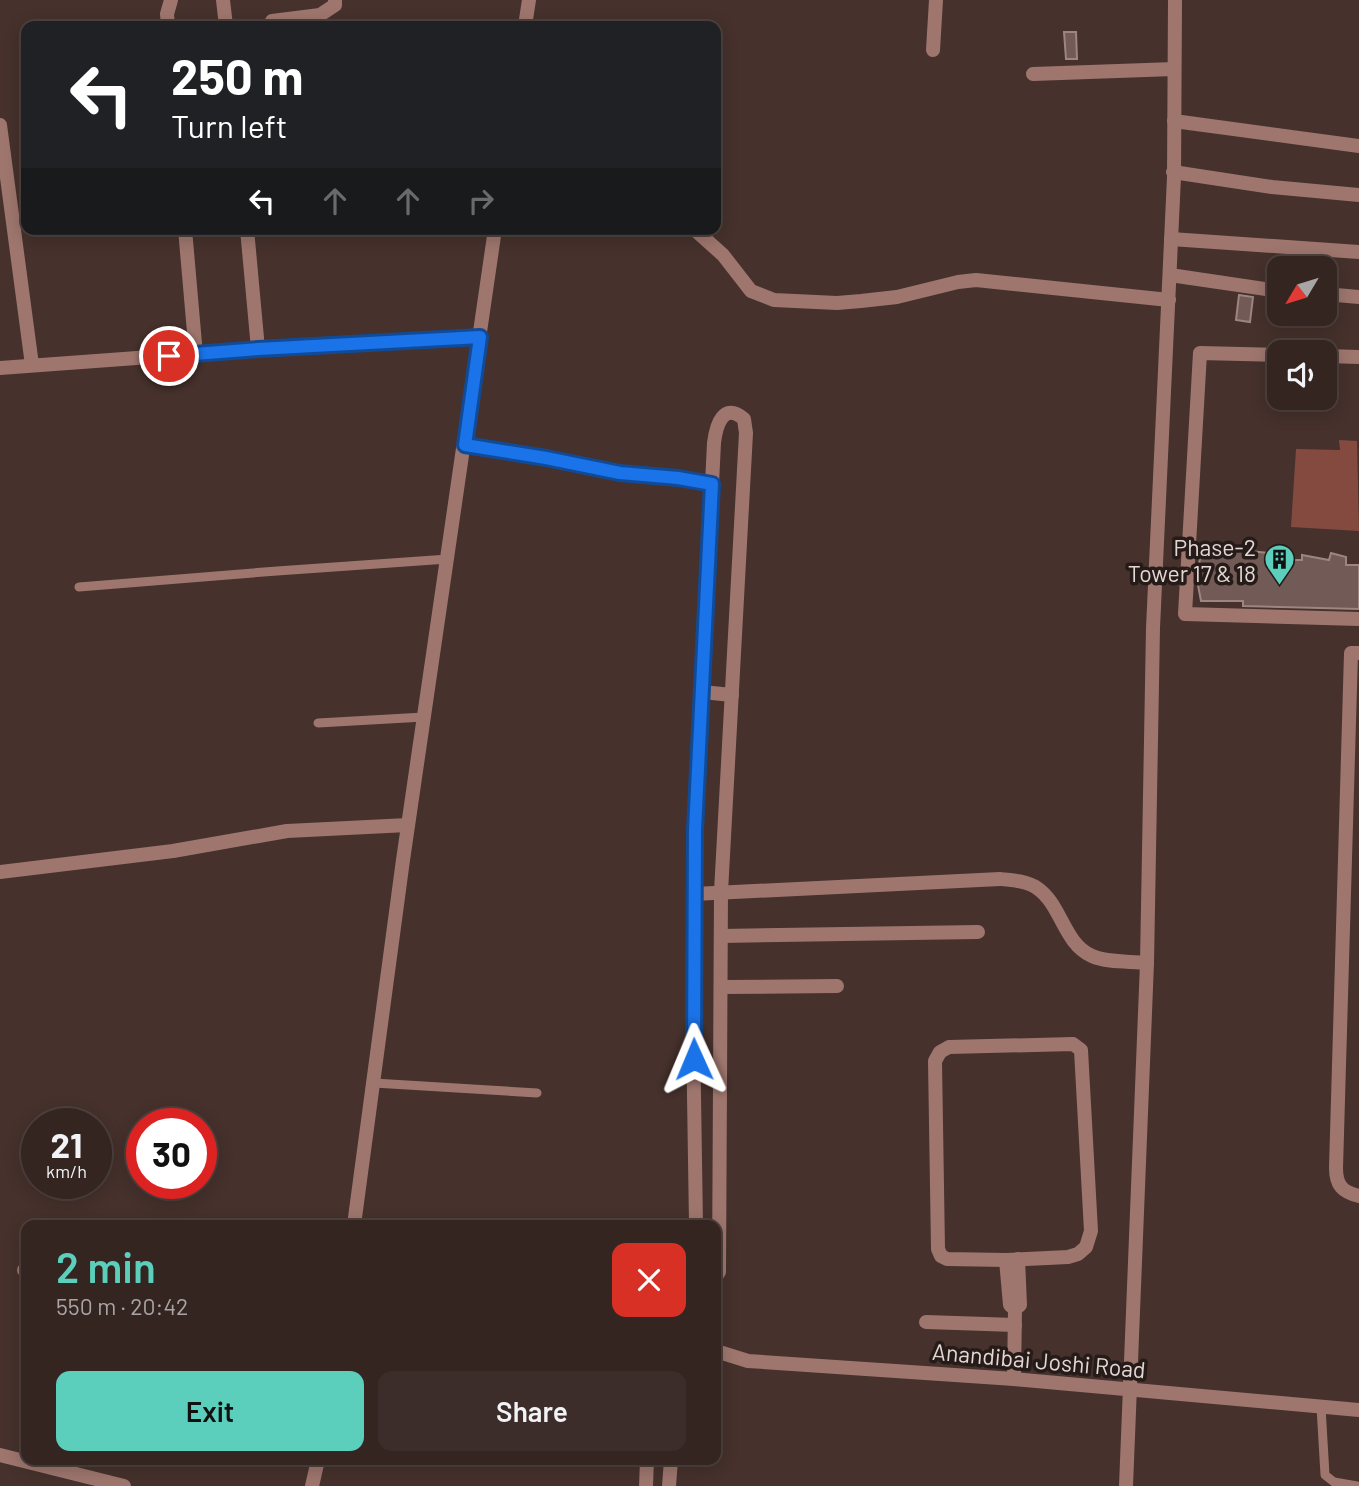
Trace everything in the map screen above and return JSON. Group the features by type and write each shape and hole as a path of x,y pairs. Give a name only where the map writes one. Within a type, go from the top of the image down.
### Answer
{"street":[{"path":"168,21 171,0"},
{"path":"223,0 225,21"},
{"path":"272,21 320,15 335,5 335,0"},
{"path":"526,21 529,0"},
{"path":"933,50 936,0"},
{"path":"1126,1486 1147,963 1153,628 1170,275 1174,69 1170,0"},
{"path":"1033,75 1174,69"},
{"path":"1174,121 1359,146"},
{"path":"0,125 32,365"},
{"path":"1173,172 1272,187 1359,195"},
{"path":"186,235 196,355"},
{"path":"248,235 258,349"},
{"path":"355,1220 408,825 494,235"},
{"path":"701,235 723,255 751,291 774,300 837,303 861,301 897,297 976,280 1169,300"},
{"path":"1171,239 1359,252"},
{"path":"1170,275 1267,289"},
{"path":"1337,295 1359,297"},
{"path":"0,368 258,349 480,337"},
{"path":"1267,355 1200,353 1185,614 1359,619"},
{"path":"1337,356 1359,357"},
{"path":"696,1220 693,1031 695,830 712,484 716,429 724,414 739,415 744,419 746,433 721,892 719,1220"},
{"path":"1359,653 1351,653 1336,1180 1342,1190 1359,1196"},
{"path":"702,692 732,695"},
{"path":"0,872 173,851 287,831 408,825"},
{"path":"694,894 1016,880 1036,887 1052,902 1072,940 1083,951 1095,957 1147,963"},
{"path":"721,936 978,932"},
{"path":"1343,968 1359,970"},
{"path":"721,987 837,986"},
{"path":"1073,1044 1081,1050 1091,1231 1086,1247 1078,1254 1012,1259 947,1259 938,1249 935,1061 940,1052 949,1047 1073,1044"},
{"path":"1012,1259 1015,1306 1014,1379"},
{"path":"926,1322 1015,1325"},
{"name":"Anandibai Joshi Road","path":"721,1354 748,1361 1014,1379 1359,1410"},
{"path":"0,1455 21,1460"},
{"path":"40,1465 124,1486"},
{"path":"312,1486 317,1465"},
{"path":"646,1486 647,1465"},
{"path":"669,1486 671,1465"}],"lane":[{"path":"465,445 620,473 712,484"},
{"path":"79,587 448,559"},
{"path":"318,723 425,717"},
{"path":"374,1083 537,1093"},
{"path":"1321,1407 1325,1475 1334,1482 1356,1486"}],"shaded area":[{"path":"1339,440 1357,441 1359,531 1291,527 1296,449 1340,450"}],"building":[{"path":"1064,32 1076,32 1077,59 1066,59"},
{"path":"1239,295 1253,297 1250,322 1236,320"},
{"name":"Phase-2 Tower 17 & 18","path":"1221,548 1268,553 1268,560 1302,560 1302,555 1329,560 1331,553 1346,557 1346,565 1359,565 1359,609 1243,606 1243,601 1201,601 1197,580 1201,550 1222,554"}],"place":[{"name":"Phase-2 Tower 17 & 18","path":"1279,587"}],"route":[{"path":"169,356 480,337 465,445 620,473 712,484 695,830 694,1059"}]}
